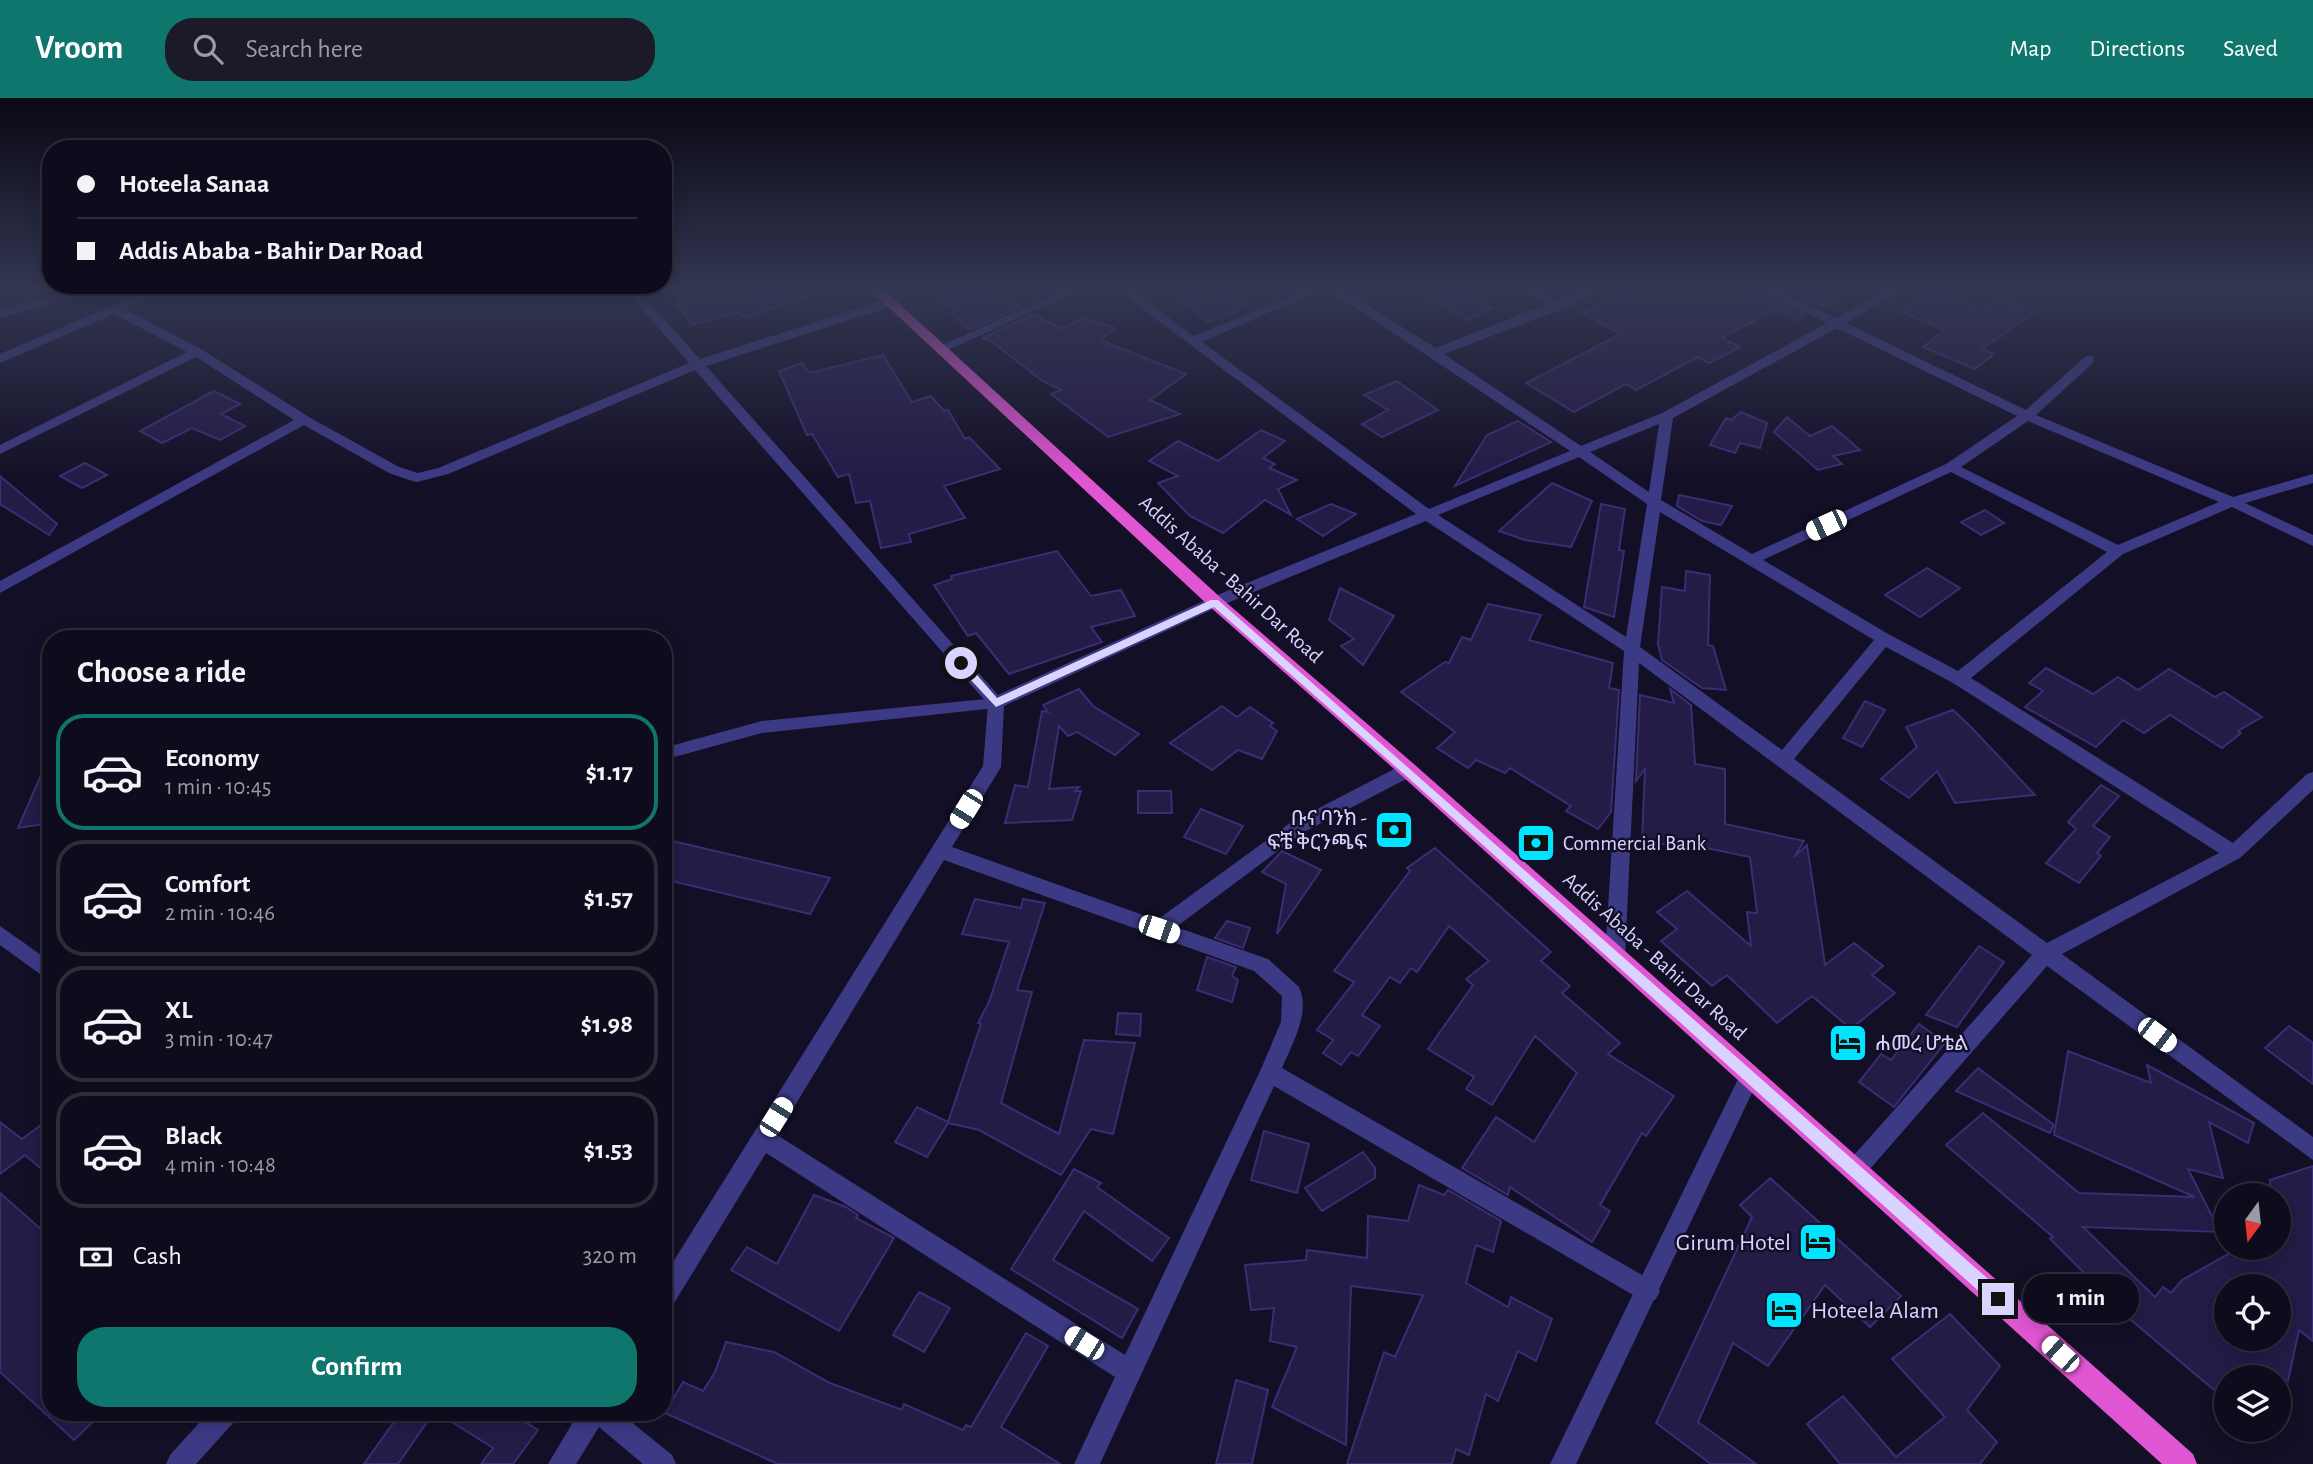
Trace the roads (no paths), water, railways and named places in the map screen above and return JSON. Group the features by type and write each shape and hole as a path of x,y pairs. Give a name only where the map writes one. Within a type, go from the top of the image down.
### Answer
{"highway":[{"name":"Addis Ababa - Bahir Dar Road","path":"946,352 1215,602 1408,771 2183,1464"}],"street":[{"path":"0,450 197,352 304,420 394,470 417,478 443,471 698,364 737,352"},
{"path":"672,1286 992,767 996,703 687,352"},
{"path":"1208,352 1429,516 1632,649 2313,1150"},
{"path":"996,703 1215,602 1667,416 1784,352"},
{"path":"1898,352 2027,416 2232,502 2313,541"},
{"path":"1435,353 1579,454 1654,502 1884,639 1959,679 2234,853"},
{"path":"1751,560 1951,467 2027,416 2090,359"},
{"path":"1615,956 1632,649 1667,416"},
{"path":"0,588 304,420"},
{"path":"1951,467 2118,551"},
{"path":"1959,679 2118,551 2232,502 2313,478"},
{"path":"1783,760 1884,639"},
{"path":"1159,929 1296,828 1408,771"},
{"path":"1854,1170 2046,953 2234,853 2313,779"},
{"path":"941,851 1261,965 1292,993 1291,1022 1270,1072 1087,1464"},
{"path":"0,934 42,967"},
{"path":"1270,1072 1648,1292"},
{"path":"1563,1464 1750,1076"},
{"path":"763,1139 1130,1372"},
{"path":"179,1464 218,1421"},
{"path":"561,1464 590,1421"},
{"path":"608,1421 663,1464"}],"lane":[{"path":"672,752 762,727 996,703"}],"place":[{"name":"ቡና ባንክ - ፍቼ ቅርንጫፍ","path":"1394,830"},
{"name":"Commercial Bank","path":"1536,843"},
{"name":"ሐመረ ሆቴል","path":"1848,1043"},
{"name":"Girum Hotel","path":"1818,1242"},
{"name":"Hoteela Alam","path":"1784,1310"}]}
